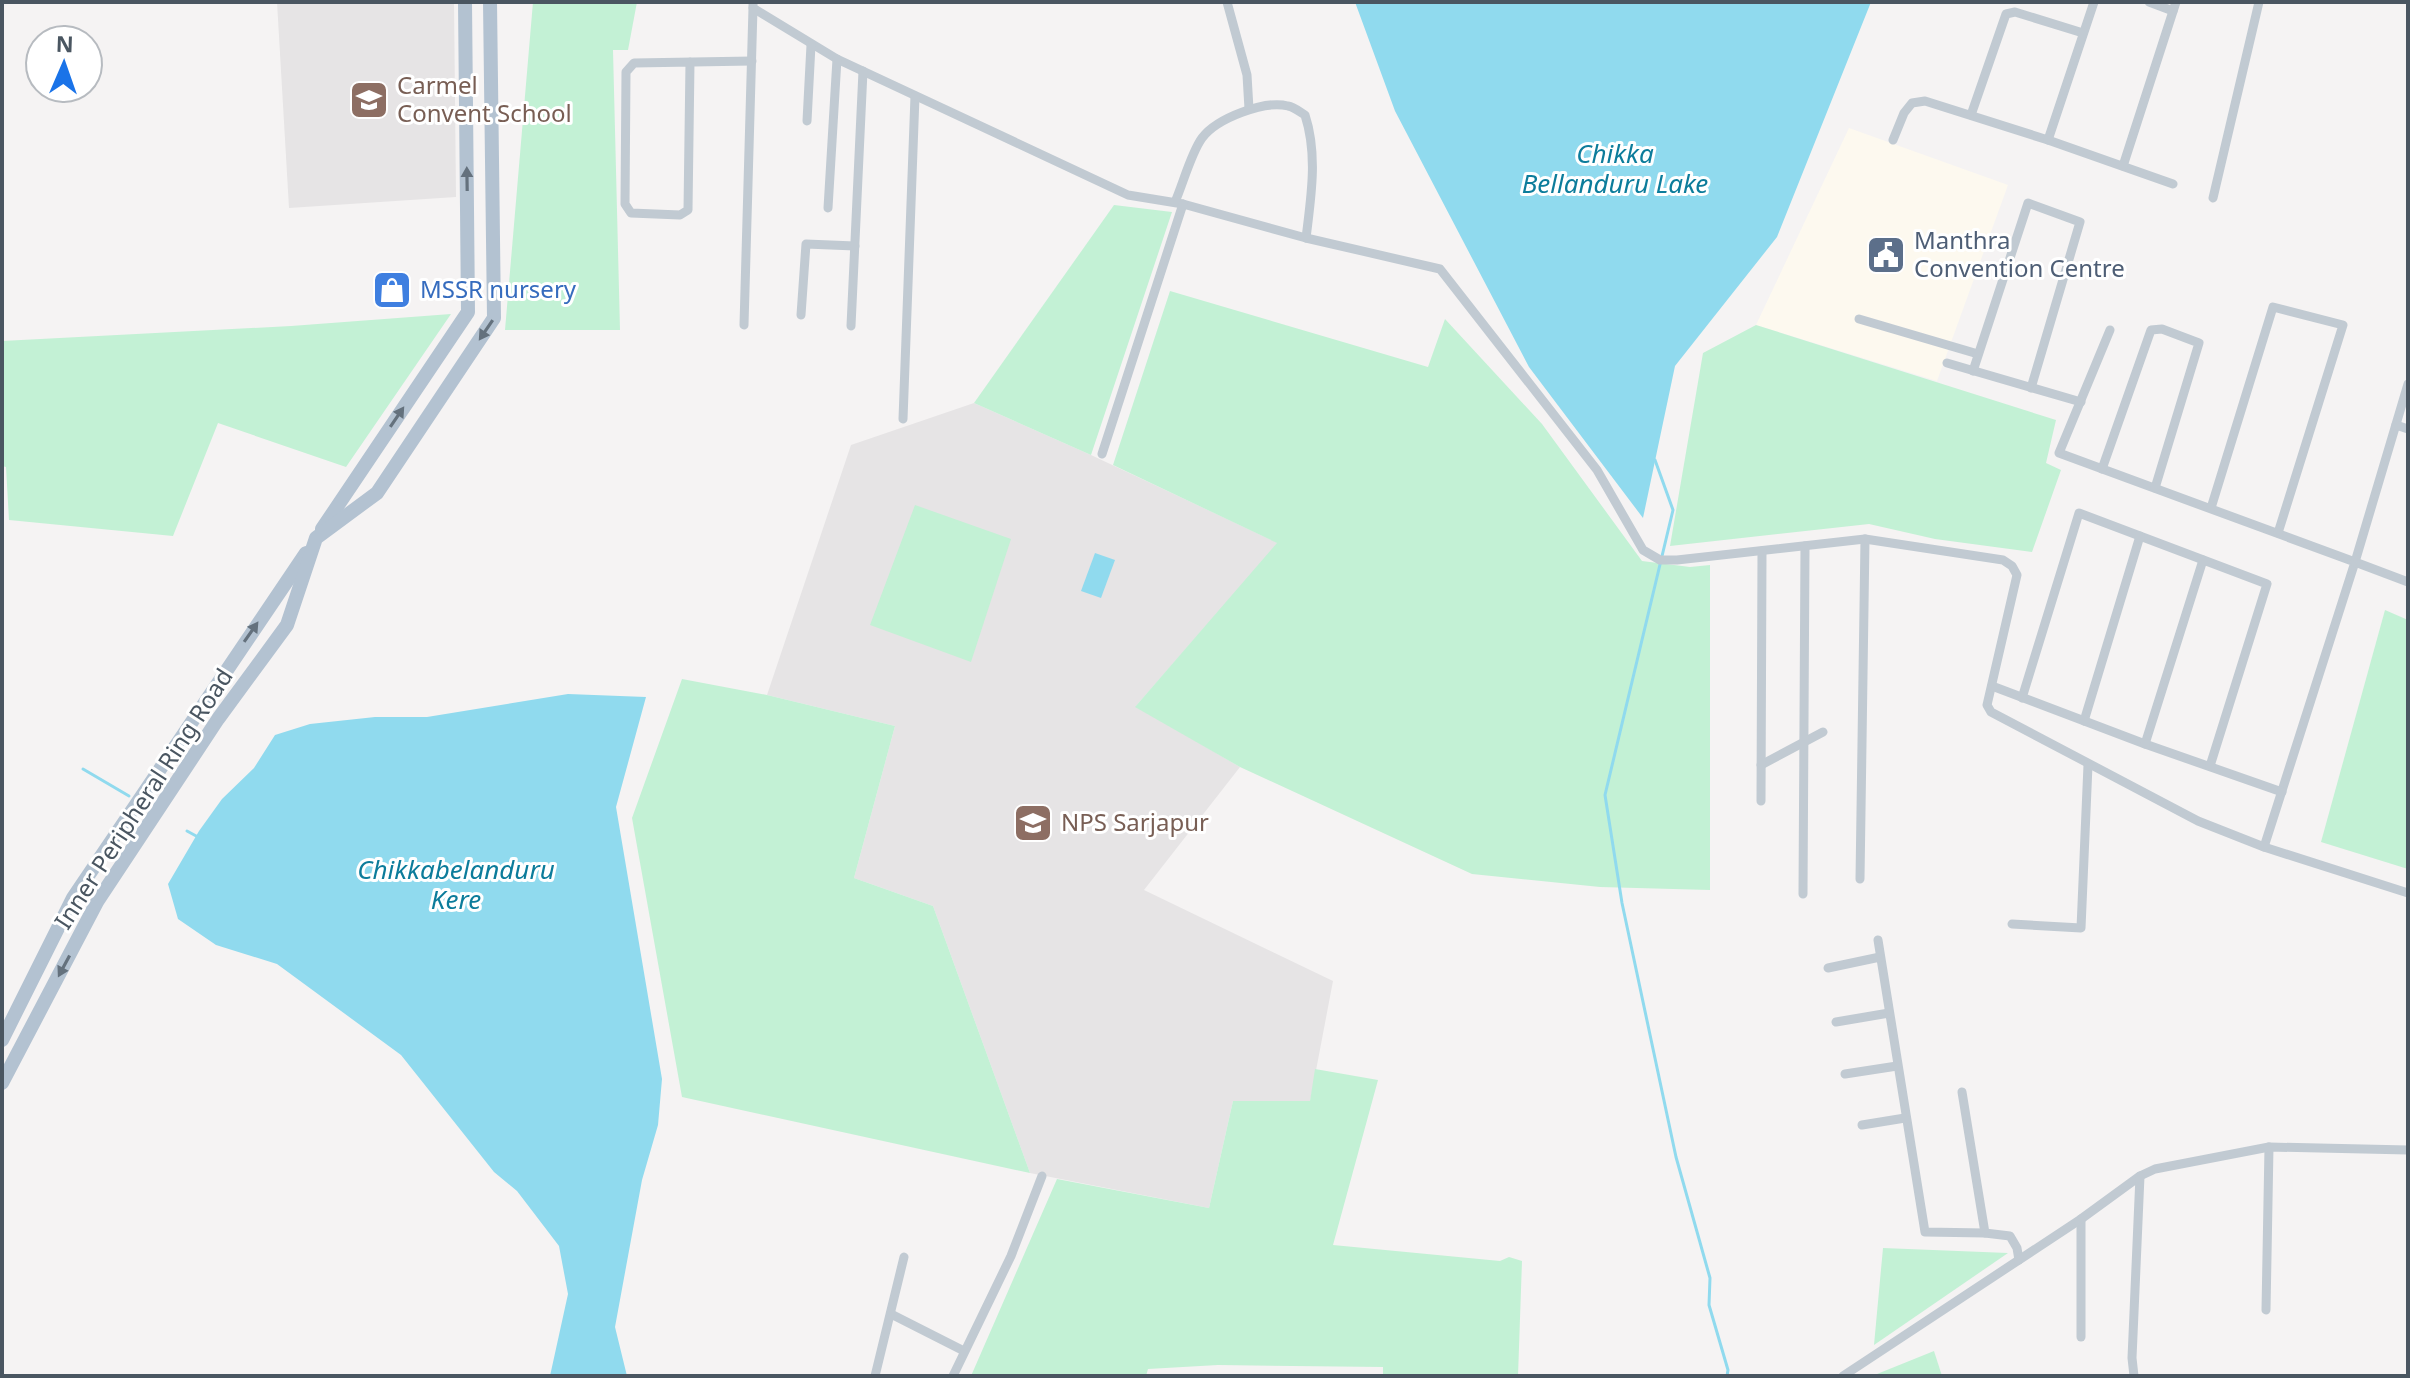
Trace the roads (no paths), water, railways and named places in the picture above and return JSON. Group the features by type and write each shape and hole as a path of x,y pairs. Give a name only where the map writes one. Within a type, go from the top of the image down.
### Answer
{"main road":[{"name":"Inner Peripheral Ring Road","path":"2,1040 73,898 468,312 465,2"},
{"name":"Inner Peripheral Ring Road","path":"2,1083 97,902 218,719 287,625 316,538 377,493 494,318 490,2"}],"street":[{"path":"1227,2 1247,75 1249,109"},
{"path":"2048,140 2094,2"},
{"path":"2123,166 2175,6 2149,2"},
{"path":"2213,198 2259,2"},
{"path":"753,5 837,59 1128,195 1179,203 1306,238 1440,269 1597,470 1643,550 1660,560 1865,539 2003,560 2012,566 2017,575 1987,705 1991,712 2198,821 2264,847 2408,893"},
{"path":"744,325 753,5"},
{"path":"1971,115 2006,14 2015,12 2083,33"},
{"path":"807,121 811,45"},
{"path":"828,208 837,59"},
{"path":"690,62 688,210 680,215 631,213 625,204 626,72 634,63 690,62 752,61"},
{"path":"851,326 863,71"},
{"path":"903,419 915,96"},
{"path":"1893,140 1904,113 1912,103 1925,101 2173,184"},
{"path":"1102,454 1202,138 1214,127 1249,109 1270,105 1290,106 1305,115 1312,137 1312,188 1306,238"},
{"path":"1973,371 2028,203 2080,222 2031,388"},
{"path":"801,315 806,244 855,246"},
{"path":"2211,508 2273,307 2343,325 2278,533"},
{"path":"1859,319 1978,354"},
{"path":"2102,469 2151,330 2162,329 2199,343 2155,488"},
{"path":"2110,330 2059,453 2408,582"},
{"path":"1947,363 2081,402"},
{"path":"2264,847 2408,384"},
{"path":"2396,425 2408,429"},
{"path":"2022,698 2079,513 2267,584 2210,766"},
{"path":"2084,721 2140,536"},
{"path":"1860,879 1865,539"},
{"path":"1803,894 1805,546"},
{"path":"1761,801 1762,551"},
{"path":"2145,744 2203,560"},
{"path":"1992,686 2282,792"},
{"path":"1761,765 1823,732"},
{"path":"2012,924 2081,928 2088,765"},
{"path":"1878,940 1925,1232 2010,1236 2019,1260"},
{"path":"1828,968 1880,957"},
{"path":"1836,1022 1889,1013"},
{"path":"1845,1074 1897,1066"},
{"path":"1962,1092 1985,1233"},
{"path":"1862,1125 1905,1118"},
{"path":"1843,1376 2081,1219 2140,1176 2155,1169 2269,1147 2408,1150"},
{"path":"2266,1310 2269,1147"},
{"path":"953,1376 1011,1256 1042,1176"},
{"path":"2134,1376 2132,1358 2140,1176"},
{"path":"2081,1219 2081,1337"},
{"path":"875,1376 904,1257"},
{"path":"891,1314 964,1351"}],"water":[{"name":"Chikka Bellanduru Lake","path":"1355,2 1871,2 1777,237 1675,366 1643,518 1529,367 1395,111"},
{"path":"1095,553 1115,560 1101,598 1081,591"},
{"name":"Chikkabelanduru Kere","path":"568,694 646,697 616,807 662,1079 658,1125 642,1180 615,1327 627,1376 550,1376 568,1294 559,1246 517,1191 494,1172 401,1055 277,964 216,945 178,919 168,884 199,831 222,799 254,768 275,735 310,724 375,717 427,717"}],"waterway":[{"path":"1655,460 1673,510 1605,795 1622,903 1676,1157 1710,1278 1709,1305 1728,1370 1727,1376"},
{"path":"83,769 129,796"},
{"path":"187,831 198,837"}],"place":[{"name":"Carmel Convent School","path":"369,100"},
{"name":"Manthra Convention Centre","path":"1886,255"},
{"name":"MSSR nursery","path":"392,290"},
{"name":"NPS Sarjapur","path":"1033,823"}]}
